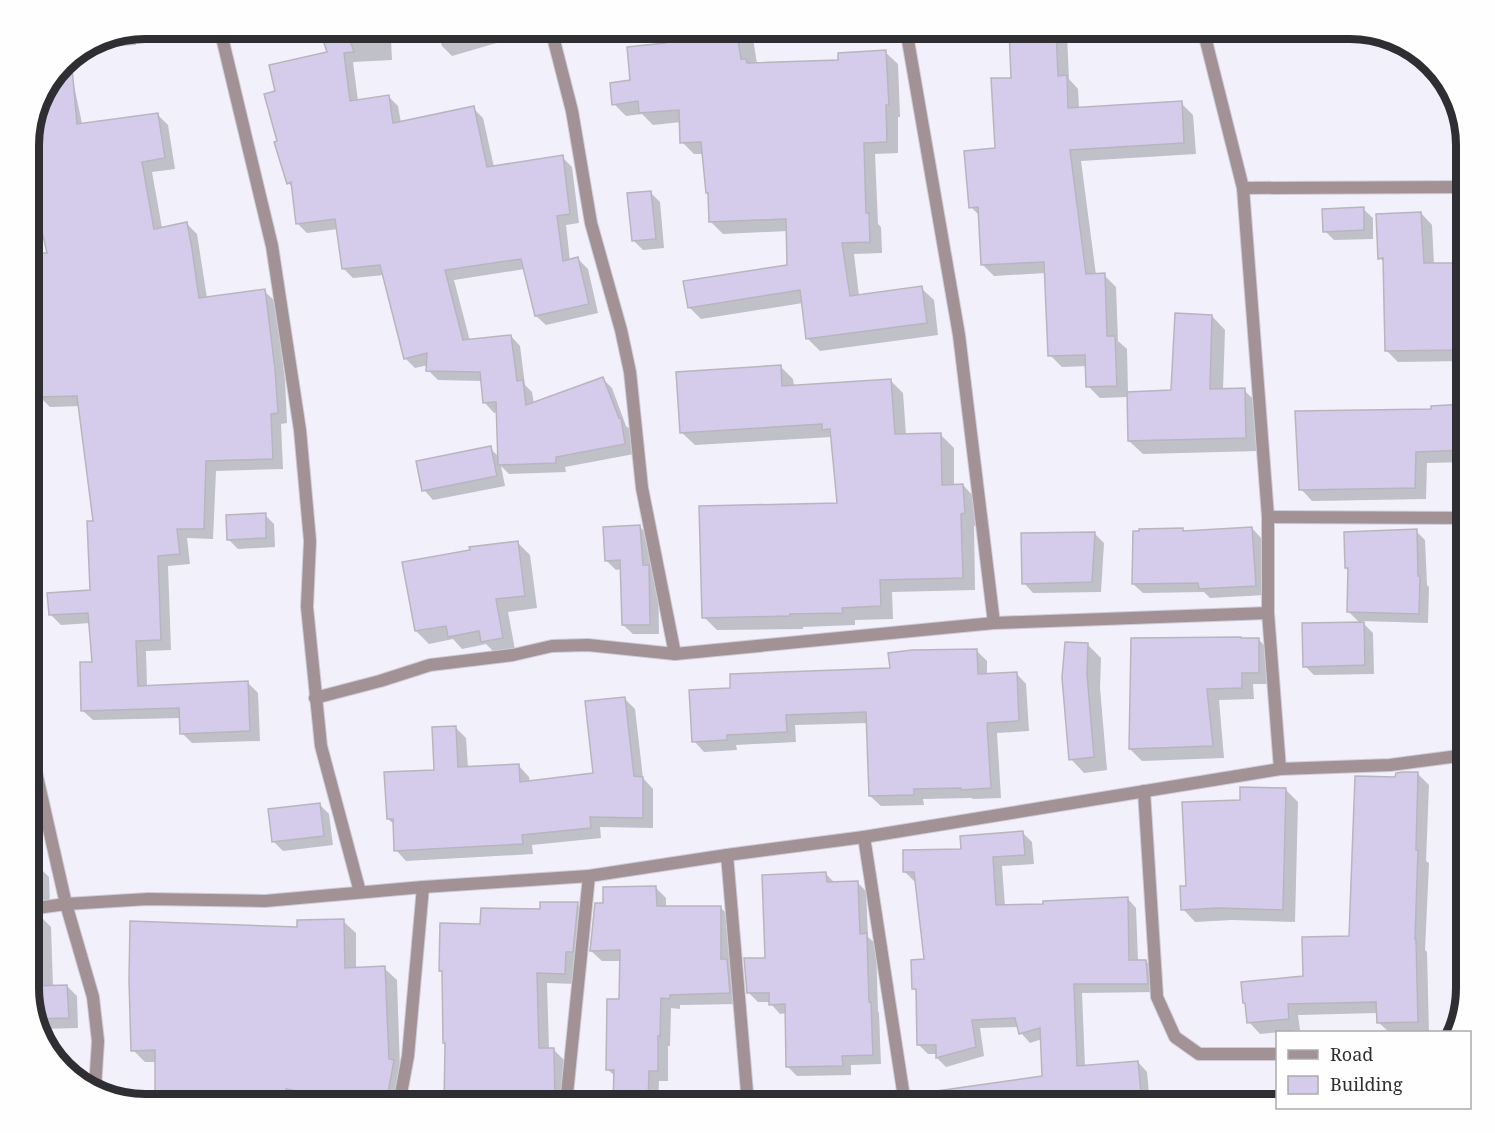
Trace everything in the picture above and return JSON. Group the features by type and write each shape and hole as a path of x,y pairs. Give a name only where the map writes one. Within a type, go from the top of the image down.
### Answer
{"street":[{"path":"223,39 272,246 300,430 310,541 308,607 321,746 360,892"},
{"path":"554,39 572,111 591,223 621,330 630,372 642,488 675,654"},
{"path":"908,39 959,334 994,622"},
{"path":"1206,39 1243,188 1268,517 1268,613 1280,769"},
{"path":"1243,188 1456,188"},
{"path":"1268,517 1456,518"},
{"path":"315,698 430,665 513,655 552,646 588,645 675,654 994,622 1268,613"},
{"path":"39,907 66,903 148,899 265,901 423,887 589,876 864,837 1280,769 1390,765 1456,757"},
{"path":"39,785 66,903 93,997 98,1041 95,1082"},
{"path":"1144,791 1157,997 1175,1037 1199,1054 1276,1054"},
{"path":"864,837 903,1094"},
{"path":"727,855 747,1094"},
{"path":"567,1094 589,876"},
{"path":"401,1094 408,1056 423,887"}],"building":[{"path":"323,39 350,39 354,52 344,53 350,101 389,95 393,123 474,106 487,167 563,155 570,214 557,216 563,261 578,257 589,304 535,316 521,259 445,270 463,340 511,335 517,381 523,380 526,405 603,377 619,418 621,418 625,444 556,457 556,463 498,465 496,402 483,403 480,372 426,371 427,353 404,359 380,265 342,269 335,219 296,224 291,182 287,184 274,142 277,141 264,94 275,91 269,65 327,52"},
{"path":"664,39 738,39 741,59 746,59 747,63 838,60 838,53 886,50 889,105 886,105 887,142 864,143 866,213 869,213 870,242 842,243 850,296 922,286 927,323 806,339 800,290 688,308 683,281 787,265 786,219 709,222 708,193 706,193 701,142 680,143 679,110 639,113 638,101 612,105 610,83 630,80 627,47 665,43"},
{"path":"1009,39 1056,39 1058,76 1067,75 1068,108 1182,101 1184,143 1070,150 1086,274 1105,273 1107,336 1115,336 1117,386 1086,387 1085,355 1048,356 1044,262 981,265 978,207 969,208 964,151 995,148 991,78 1011,78"},
{"path":"72,68 77,124 158,113 165,158 142,162 154,229 187,222 199,298 265,289 278,413 271,414 273,459 206,461 204,529 177,529 180,554 158,556 161,640 136,641 138,686 248,681 250,731 180,734 179,708 81,711 80,662 92,662 88,613 49,615 47,593 90,590 87,521 93,521 77,396 39,397 39,253 47,253 39,218 39,138 47,104 61,80"},
{"path":"651,191 656,239 632,241 627,193"},
{"path":"1364,207 1364,230 1323,232 1322,209"},
{"path":"1421,212 1424,263 1456,263 1456,350 1385,351 1383,258 1378,259 1376,214"},
{"path":"1175,313 1212,315 1210,389 1245,388 1246,438 1128,441 1127,392 1171,390"},
{"path":"781,365 782,386 891,379 895,434 941,433 942,485 963,484 965,513 961,514 963,578 880,580 881,606 842,608 843,613 702,618 699,506 837,503 830,429 822,430 822,424 680,433 676,372"},
{"path":"1456,405 1456,450 1416,452 1415,488 1299,490 1295,411 1431,409 1431,406"},
{"path":"491,446 497,476 422,491 416,461"},
{"path":"266,513 266,538 227,540 226,515"},
{"path":"640,525 643,565 649,565 650,625 622,625 620,560 605,561 603,527"},
{"path":"1252,527 1256,586 1199,589 1198,583 1132,584 1133,531"},
{"path":"1417,529 1418,576 1420,576 1419,614 1347,612 1348,568 1345,568 1344,532"},
{"path":"1095,532 1092,582 1022,584 1021,533"},
{"path":"518,541 525,596 496,599 503,638 481,642 479,631 448,637 446,626 415,631 402,562 470,550 469,547"},
{"path":"1364,622 1365,665 1303,667 1302,623"},
{"path":"1131,638 1259,638 1259,673 1242,673 1242,688 1207,689 1213,746 1129,749"},
{"path":"1065,642 1088,643 1087,674 1094,757 1069,760 1062,678"},
{"path":"977,649 978,674 1017,672 1019,721 987,723 991,788 914,789 914,795 869,796 866,712 786,715 787,732 727,735 727,740 692,742 689,690 730,688 730,674 890,668 888,653 912,650"},
{"path":"625,697 634,776 643,777 643,818 590,817 591,828 522,835 523,844 394,851 393,819 387,819 384,772 434,770 432,727 456,726 458,767 519,764 520,782 593,773 585,701"},
{"path":"1418,772 1415,939 1418,1022 1377,1023 1376,1002 1288,1004 1289,1019 1247,1023 1241,982 1303,976 1302,937 1349,936 1355,776 1395,777 1396,773"},
{"path":"1240,787 1286,788 1283,910 1219,908 1181,910 1180,886 1186,886 1182,802 1240,800"},
{"path":"320,803 324,836 272,842 268,809"},
{"path":"1023,831 1025,855 993,857 996,905 1043,904 1043,901 1128,897 1129,960 1146,960 1148,984 1074,984 1077,1066 1138,1061 1141,1094 937,1094 937,1091 1042,1076 1040,1028 1019,1034 1015,1018 972,1020 976,1047 936,1058 936,1045 917,1045 916,989 912,989 911,960 924,959 914,872 903,872 903,850 961,849 960,836"},
{"path":"826,872 827,882 858,881 860,934 867,933 873,1055 842,1056 843,1066 786,1067 785,1004 769,1005 769,993 747,993 744,958 765,958 762,875"},
{"path":"656,886 657,906 721,906 721,959 727,959 730,993 670,995 670,999 661,998 658,1071 649,1071 648,1094 613,1094 614,1070 606,1070 607,999 619,999 620,950 590,951 595,903 603,903 603,887"},
{"path":"540,902 578,902 573,952 566,952 565,974 537,973 539,1048 554,1048 555,1094 444,1094 442,971 439,971 440,923 480,924 481,908 540,909"},
{"path":"344,919 345,968 385,966 389,1059 394,1060 388,1094 312,1094 286,1089 286,1094 155,1094 155,1050 131,1051 130,921 297,927 297,920"},
{"path":"67,985 69,1018 44,1019 39,986"}]}
